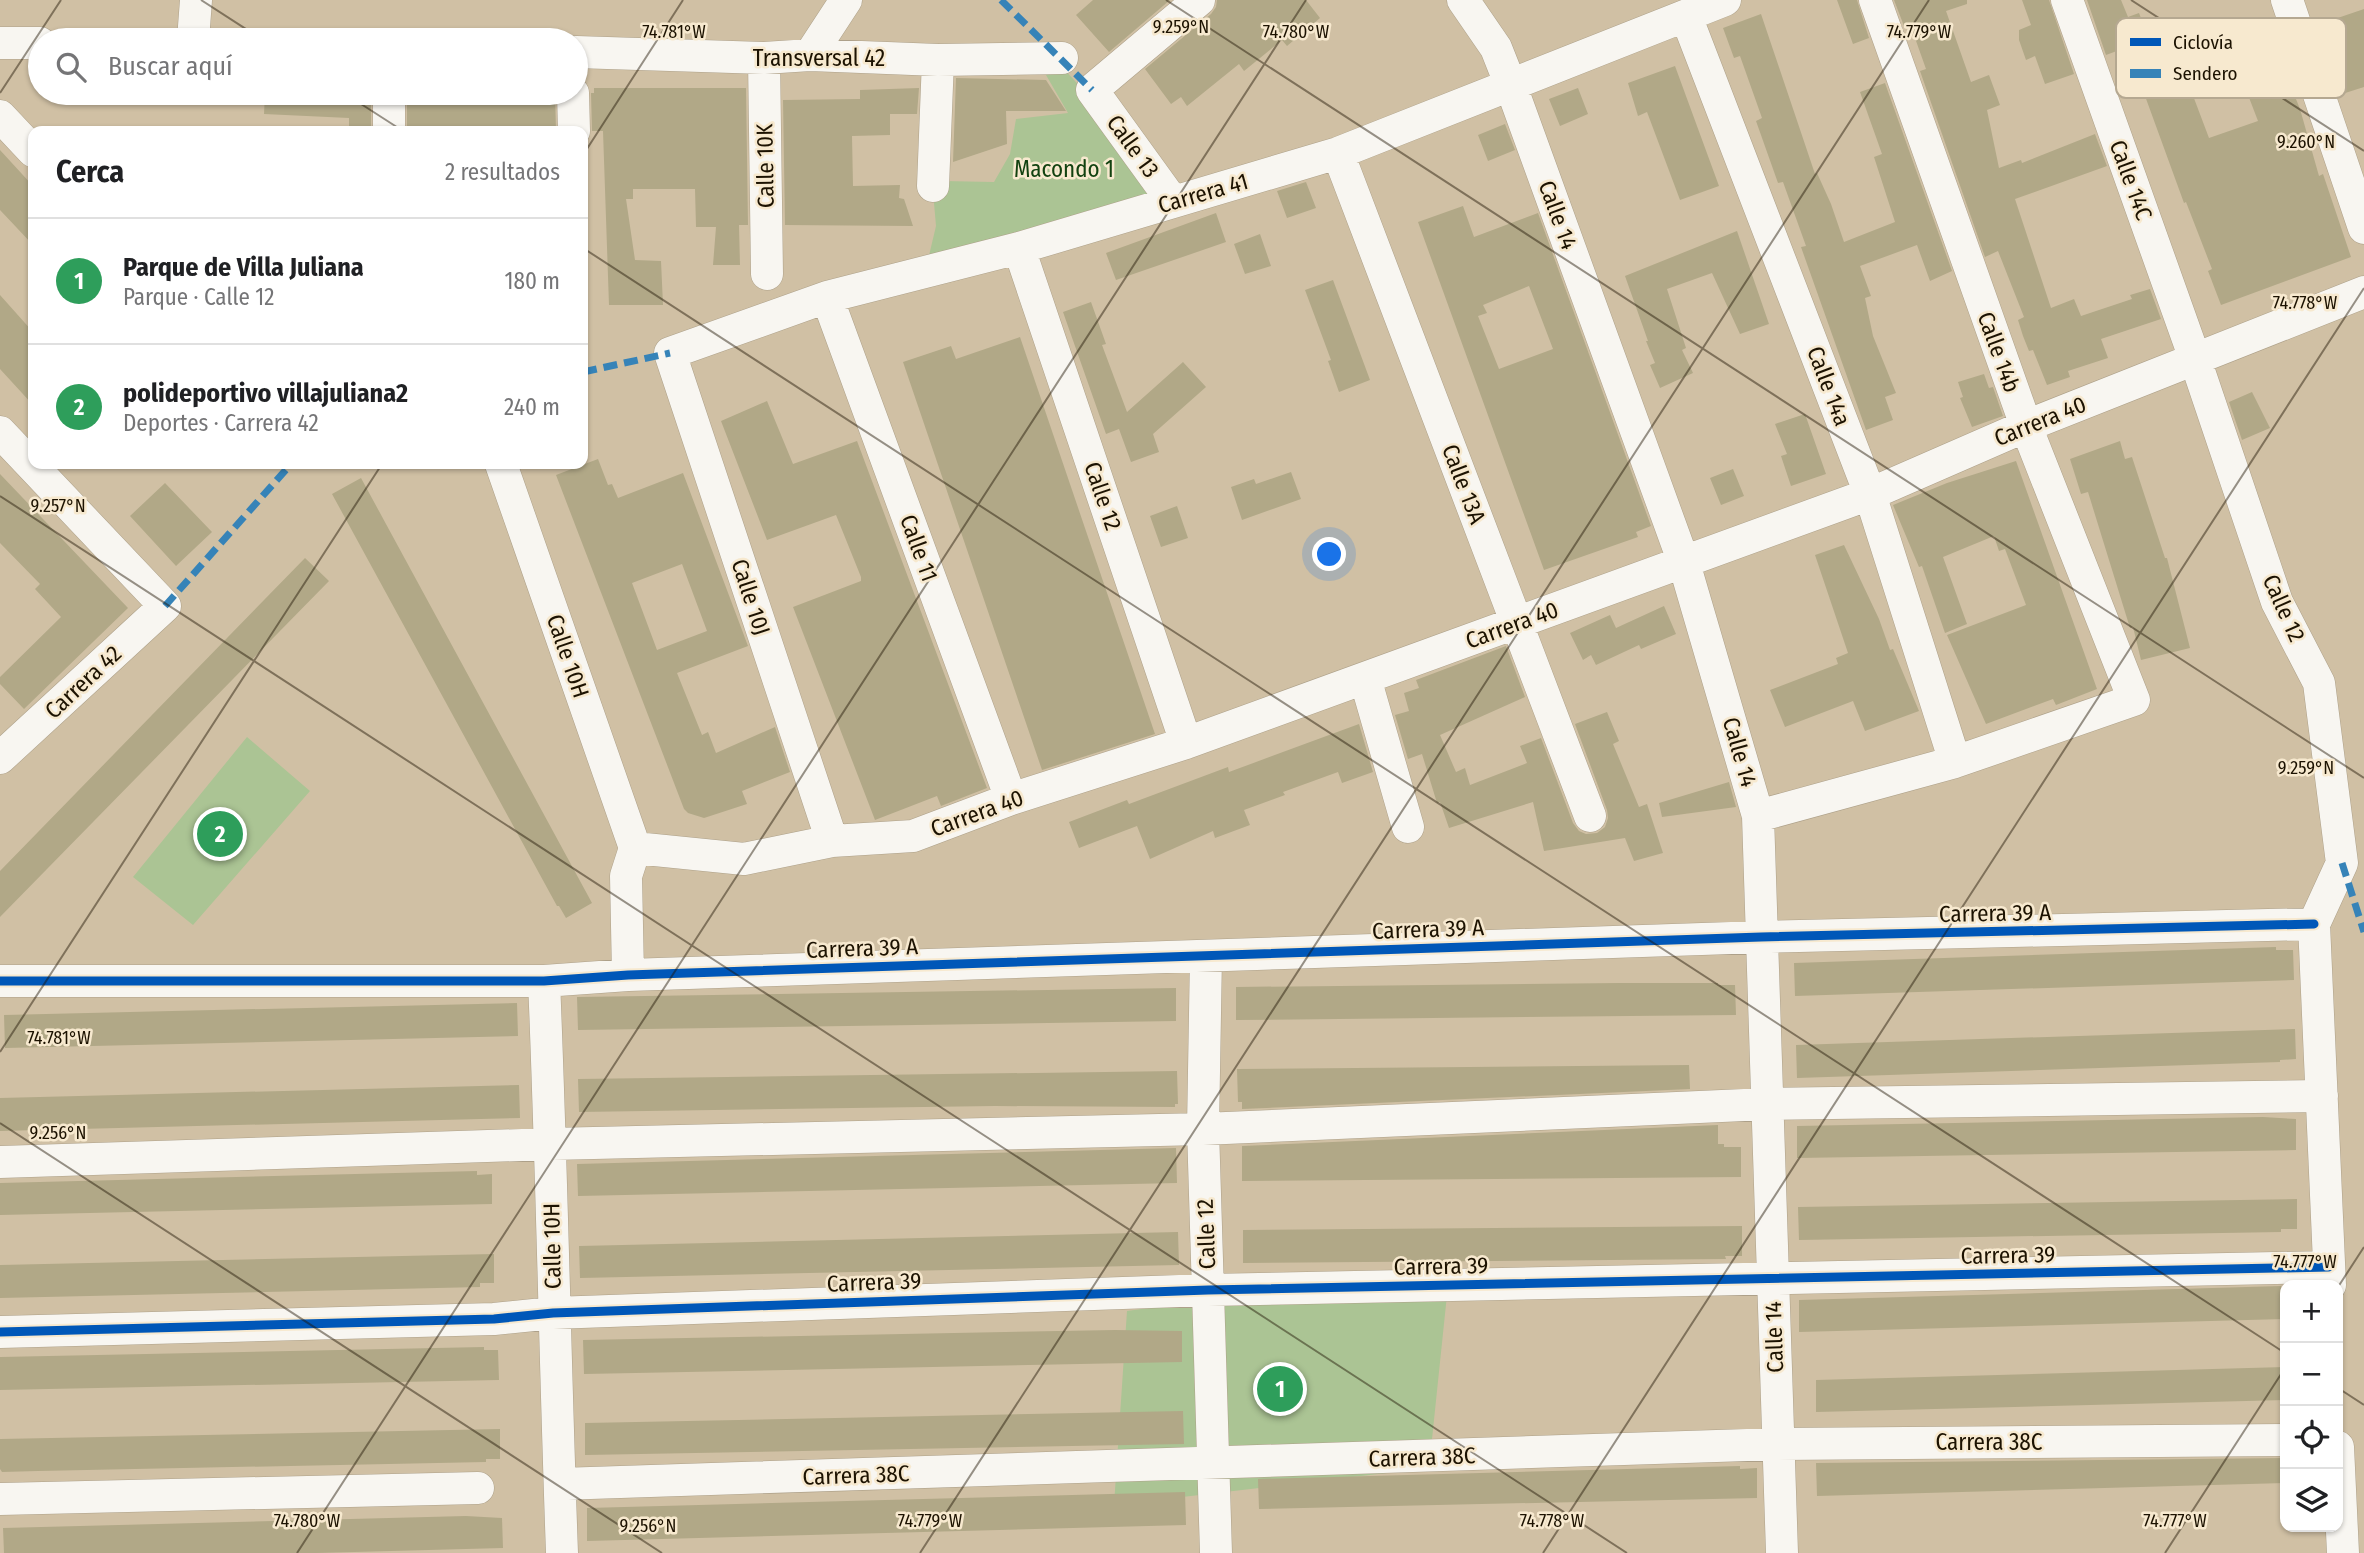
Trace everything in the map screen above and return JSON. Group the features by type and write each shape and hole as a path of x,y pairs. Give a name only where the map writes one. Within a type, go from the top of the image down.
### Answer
{"street":[{"path":"194,28 196,0"},
{"path":"810,55 846,0"},
{"name":"Calle 13","path":"1173,202 1092,90 1199,0"},
{"name":"Calle 14","path":"1463,0 1496,48 1511,86 1684,562 1758,816 1782,1553"},
{"name":"Carrera 41","path":"670,353 827,297 1019,248 1338,153 1725,0"},
{"name":"Calle 14b","path":"1875,0 2026,426 2134,700 1955,762"},
{"name":"Calle 14C","path":"2067,0 2195,359"},
{"path":"2287,0 2293,18"},
{"name":"Calle 14a","path":"1686,16 1870,494 1955,762"},
{"path":"0,43 28,43"},
{"name":"Transversal 42","path":"588,52 764,58 810,55 939,60 1062,58"},
{"name":"Calle 10K","path":"764,58 766,274"},
{"path":"933,186 939,60"},
{"path":"2320,98 2364,228"},
{"path":"389,105 389,126"},
{"path":"573,105 574,126"},
{"path":"0,116 28,147"},
{"name":"Calle 13A","path":"1338,153 1590,816"},
{"name":"Calle 12","path":"1019,248 1186,743"},
{"name":"Carrera 40","path":"635,848 744,859 832,841 913,836 1012,800 1186,743 1870,494 2026,426 2364,292"},
{"name":"Calle 11","path":"827,297 1012,800"},
{"name":"Calle 10J","path":"670,353 832,841"},
{"name":"Calle 12","path":"2195,359 2277,602 2319,683 2342,863 2314,925"},
{"name":"Carrera 42","path":"0,432 28,462"},
{"name":"Carrera 42","path":"0,758 165,606 35,469"},
{"name":"Calle 10H","path":"503,469 635,848"},
{"path":"1365,678 1408,827"},
{"path":"1758,816 1955,762"},
{"path":"628,975 625,876 635,848"},
{"path":"2314,925 2330,1276"},
{"name":"Carrera 39 A","path":"0,981 544,981 628,975 1760,937 2314,925"},
{"name":"Calle 12","path":"1206,956 1203,1129 1216,1553"},
{"name":"Calle 10H","path":"544,981 562,1553"},
{"path":"0,1162 551,1144 1203,1129 1767,1104 2322,1096"},
{"name":"Carrera 39","path":"0,1332 494,1319 553,1313 1208,1290 1772,1279 2330,1276"},
{"name":"Carrera 38C","path":"560,1485 1778,1444 2280,1440"},
{"path":"2339,1469 2343,1553"},
{"path":"0,1499 478,1488"}],"green space":[{"name":"Macondo 1","path":"1061,66 1088,95 1163,196 927,264 936,226 934,203 943,181 994,182 1010,154 1016,119 1068,113 1046,75"},
{"path":"247,737 310,791 193,925 133,877"},
{"path":"1450,1266 1429,1468 1114,1505 1127,1311"}],"building":[{"path":"1093,0 1170,0 1109,52 1076,15"},
{"path":"1217,0 1306,0 1320,18 1287,46 1282,40 1244,71 1239,64 1187,106 1181,97 1171,104 1145,69 1211,14"},
{"path":"1837,0 1857,0 1869,38 1853,44"},
{"path":"1894,0 1967,0 1967,4 1946,11 1971,82 1989,75 2000,105 1987,110 1999,168 2021,160 2022,163 2095,134 2107,166 2015,199 2051,308 2074,299 2081,316 2132,299 2130,295 2150,289 2161,319 2101,339 2108,358 2068,371 2070,377 2047,385 2033,350 2029,351 2023,336 2018,320 2024,317 1998,251 1985,257 1920,71 1926,69 1910,24 1904,26"},
{"path":"2022,0 2049,0 2074,74 2045,84 2035,56 2026,60 2019,40 2019,30 2031,25"},
{"path":"2087,0 2121,0 2128,17 2139,13 2141,18 2116,18 2116,51 2106,55"},
{"path":"2364,9 2364,87 2346,93 2346,18 2338,18"},
{"path":"1761,14 1815,174 1817,173 1831,204 1844,242 1895,222 1874,157 1882,154 1860,92 1885,83 1952,271 1930,281 1917,245 1860,266 1871,296 1865,298 1873,336 1896,393 1885,397 1893,420 1866,430 1801,247 1806,246 1783,182 1778,183 1756,121 1762,118 1740,56 1734,58 1723,28"},
{"path":"1675,66 1719,186 1680,200 1647,112 1638,116 1628,83"},
{"path":"956,78 1046,80 1066,111 1006,111 1007,144 953,162"},
{"path":"594,88 746,88 748,225 739,225 740,265 713,265 716,227 696,227 695,189 633,189 633,199 626,199 635,260 661,261 663,305 609,305 603,131 592,131 591,93 594,93"},
{"path":"919,88 917,114 890,114 890,135 852,136 853,186 900,185 899,198 904,199 913,226 785,225 783,100 860,99 860,90"},
{"path":"1578,88 1588,114 1560,126 1549,99"},
{"path":"2146,98 2194,98 2209,138 2258,121 2249,98 2296,98 2319,176 2323,174 2351,257 2221,305 2208,271 2212,269 2186,202 2184,203"},
{"path":"264,105 371,105 371,126 349,126 349,118 264,114"},
{"path":"407,105 555,105 556,126 407,126"},
{"path":"1505,124 1515,150 1488,161 1478,135"},
{"path":"0,150 28,181 28,240 0,210"},
{"path":"1306,182 1316,208 1287,218 1277,191"},
{"path":"1463,206 1474,237 1538,213 1651,526 1636,532 1638,537 1544,570 1418,222","holes":["1529,286 1553,349 1499,369 1478,316 1487,313 1483,305"]},
{"path":"1216,213 1226,242 1116,280 1106,253"},
{"path":"1737,231 1769,324 1740,334 1712,273 1667,289 1686,348 1682,350 1693,373 1660,388 1650,365 1655,363 1625,276"},
{"path":"1260,234 1271,266 1245,274 1234,244"},
{"path":"1333,280 1370,380 1339,392 1328,361 1331,360 1305,290"},
{"path":"0,295 28,326 28,400 0,369"},
{"path":"1091,302 1106,344 1102,345 1127,412 1183,362 1206,387 1153,434 1159,452 1131,462 1119,429 1106,434 1063,312"},
{"path":"1020,337 1155,734 1042,770 903,362 951,346 956,359"},
{"path":"1984,374 1989,388 1993,387 2003,416 1972,427 1960,398 1963,397 1958,382"},
{"path":"2252,392 2270,428 2242,440 2229,402"},
{"path":"767,401 793,464 857,441 987,788 941,806 937,796 875,820 793,607 861,581 861,577 836,515 767,540 721,421"},
{"path":"1805,414 1826,474 1791,486 1781,456 1787,454 1775,424"},
{"path":"2120,441 2125,459 2132,457 2167,558 2190,648 2141,660 2133,627 2130,628 2088,492 2081,494 2070,459"},
{"path":"598,459 608,485 612,484 618,498 683,473 748,646 677,673 702,735 708,732 716,753 775,727 790,772 742,791 747,804 704,818 684,809 556,475 572,469 588,469 588,463","holes":["682,564 707,631 657,650 632,583"]},
{"path":"2016,461 2097,689 2056,705 2053,699 1986,724 1947,635 2026,605 2005,549 1999,551 1994,536 1943,557 1967,624 1945,633 1922,566 1919,567 1893,505 1947,483"},
{"path":"1733,469 1744,496 1721,505 1710,478"},
{"path":"1291,472 1301,499 1242,520 1231,487 1254,479 1256,484"},
{"path":"0,474 128,608 24,709 0,684 0,677 61,617 35,589 40,584 0,543"},
{"path":"361,478 592,903 566,918 332,494"},
{"path":"165,483 212,532 176,566 130,516"},
{"path":"1177,506 1188,538 1161,547 1150,516"},
{"path":"1844,545 1919,711 1865,731 1853,701 1785,727 1770,690 1838,664 1836,658 1848,653 1815,555"},
{"path":"305,558 329,581 0,917 0,871"},
{"path":"1664,606 1676,634 1641,649 1639,645 1596,665 1591,655 1583,660 1570,633 1610,615 1616,628"},
{"path":"1506,646 1525,697 1440,735 1456,772 1465,768 1470,785 1527,763 1520,746 1541,738 1573,823 1579,831 1586,834 1597,833 1605,827 1607,810 1575,724 1607,712 1619,741 1613,744 1639,807 1647,804 1663,853 1634,861 1625,838 1544,851 1533,802 1449,828 1440,802 1437,803 1422,754 1408,759 1395,715 1409,711 1404,693 1419,688 1416,680"},
{"path":"1359,724 1373,772 1342,783 1338,772 1283,792 1285,795 1244,810 1250,825 1215,838 1213,831 1150,859 1137,826 1079,848 1069,822 1127,800 1129,804 1228,767 1229,772"},
{"path":"1729,782 1736,807 1662,817 1659,803"},
{"path":"2276,947 2276,950 2293,950 2294,980 1795,996 1794,963"},
{"path":"1619,983 1735,985 1736,1015 1236,1020 1236,987"},
{"path":"1176,988 1176,1021 578,1030 577,997"},
{"path":"517,1003 518,1036 5,1048 4,1015"},
{"path":"2295,1029 2296,1059 2280,1062 1797,1078 1796,1045"},
{"path":"1689,1065 1690,1089 1242,1109 1242,1102 1238,1102 1237,1069"},
{"path":"1177,1071 1178,1104 1175,1104 1175,1107 995,1106 579,1112 578,1079"},
{"path":"519,1085 520,1118 0,1131 0,1098"},
{"path":"2263,1117 2296,1119 2296,1150 1797,1158 1797,1126"},
{"path":"1718,1125 1718,1144 1724,1144 1724,1147 1741,1147 1741,1177 1242,1181 1242,1146"},
{"path":"1176,1148 1177,1183 578,1196 577,1164"},
{"path":"477,1171 477,1175 492,1174 492,1204 0,1215 0,1183"},
{"path":"2297,1199 2297,1229 2281,1229 2281,1232 1799,1240 1798,1207"},
{"path":"1742,1226 1742,1256 1725,1256 1726,1259 1243,1263 1243,1230"},
{"path":"1178,1232 1179,1265 580,1278 579,1246"},
{"path":"494,1254 494,1283 480,1283 480,1287 0,1298 0,1265"},
{"path":"2280,1286 2280,1319 1799,1332 1799,1300"},
{"path":"1182,1331 1182,1362 584,1374 583,1340"},
{"path":"484,1347 484,1350 498,1350 499,1380 0,1390 0,1357"},
{"path":"2280,1367 2280,1400 1816,1412 1816,1380"},
{"path":"1183,1411 1184,1444 585,1455 585,1423"},
{"path":"500,1429 500,1459 486,1459 486,1462 2,1472 0,1469 0,1439"},
{"path":"2280,1458 2280,1483 1817,1496 1816,1463"},
{"path":"1740,1466 1740,1469 1757,1468 1757,1498 1259,1509 1258,1479"},
{"path":"1185,1492 1186,1525 587,1541 587,1508"},
{"path":"466,1516 502,1518 503,1548 317,1553 4,1553 3,1528"}],"marked path":[{"path":"1001,0 1092,90"},
{"path":"588,371 670,353"},
{"path":"165,606 287,469"},
{"path":"2342,863 2364,932"}],"cycle path":[{"path":"0,981 544,981 628,975 1761,937 2314,924"},
{"path":"0,1332 494,1319 553,1313 1208,1290 2329,1267"}],"place":[{"name":"polideportivo villajuliana2","path":"220,834"},
{"name":"Parque de Villa Juliana","path":"1280,1389"}]}
